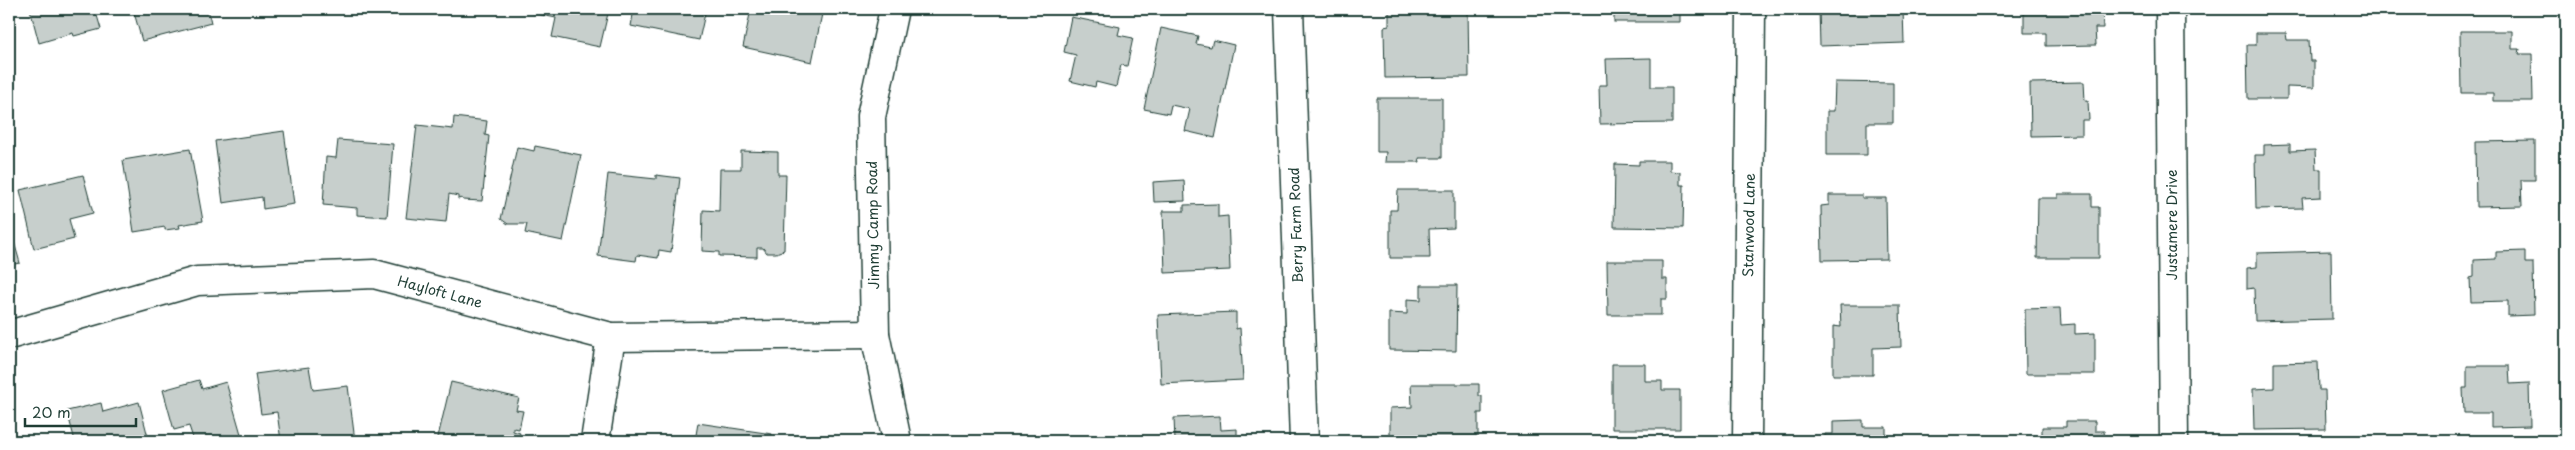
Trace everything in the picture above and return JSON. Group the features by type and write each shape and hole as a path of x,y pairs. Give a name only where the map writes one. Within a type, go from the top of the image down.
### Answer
{"street":[{"name":"Jimmy Camp Road","path":"894,9 871,117 875,334 897,441"},
{"name":"Berry Farm Road","path":"1289,9 1304,441"},
{"name":"Stanwood Lane","path":"1747,441 1751,9"},
{"name":"Justamere Drive","path":"2170,9 2174,441"},
{"name":"Hayloft Lane","path":"9,335 197,281 374,274 611,337 875,334"},
{"path":"595,441 611,337"}],"building":[{"path":"30,9 95,9 101,29 74,36 73,33 39,43"},
{"path":"133,9 208,9 211,23 142,41"},
{"path":"533,9 609,9 600,47 552,37 556,18 532,13"},
{"path":"634,9 706,9 699,40 631,26"},
{"path":"751,9 823,9 812,62 743,47"},
{"path":"1389,9 1468,9 1469,77 1385,78 1384,27 1389,26"},
{"path":"1614,9 1680,9 1680,22 1614,22"},
{"path":"1819,9 1903,9 1904,43 1820,46"},
{"path":"2024,9 2102,9 2103,28 2095,28 2096,45 2046,46 2046,33 2024,33"},
{"path":"1071,17 1120,27 1118,35 1133,38 1127,66 1121,65 1116,87 1096,82 1095,87 1070,81 1076,55 1064,52"},
{"path":"1161,28 1198,36 1196,44 1211,47 1213,40 1234,45 1215,138 1185,131 1190,109 1171,105 1169,114 1144,109"},
{"path":"2460,31 2512,31 2512,49 2520,49 2519,54 2532,54 2533,101 2493,101 2493,93 2461,93"},
{"path":"2256,33 2286,33 2287,40 2309,40 2310,61 2314,61 2314,88 2287,87 2287,99 2248,99 2247,45 2256,45"},
{"path":"1651,58 1651,87 1672,87 1672,123 1600,124 1599,85 1607,85 1606,59"},
{"path":"1835,82 1893,83 1893,123 1867,123 1867,155 1827,155 1827,111 1834,111"},
{"path":"2084,82 2089,120 2082,120 2082,135 2031,136 2030,83"},
{"path":"1377,98 1442,98 1442,158 1419,158 1420,162 1385,162 1386,152 1377,152"},
{"path":"454,117 487,121 485,135 489,136 482,201 458,199 458,196 449,194 446,222 406,218 417,125 453,129"},
{"path":"284,131 294,204 263,209 262,197 223,203 215,141"},
{"path":"338,140 393,144 387,217 357,215 357,208 323,205 326,157 336,158"},
{"path":"2535,141 2535,180 2521,180 2522,206 2476,207 2475,142"},
{"path":"2290,144 2290,151 2315,150 2316,169 2321,169 2321,197 2302,198 2303,208 2256,209 2255,155 2264,155 2264,145"},
{"path":"535,146 581,155 563,241 525,233 527,224 508,224 501,219 517,147 534,151"},
{"path":"190,149 203,221 179,225 180,228 165,230 165,227 134,232 123,160"},
{"path":"741,151 778,152 778,175 786,175 784,250 776,253 767,253 763,248 757,248 757,257 719,256 719,252 702,251 703,210 719,211 720,169 741,169"},
{"path":"1639,161 1670,161 1670,171 1680,172 1680,185 1684,185 1683,228 1614,227 1615,164 1639,165"},
{"path":"608,174 656,179 656,175 680,178 671,252 659,250 658,258 637,255 636,261 598,256"},
{"path":"83,175 93,213 69,219 74,239 34,249 20,190"},
{"path":"1184,180 1185,201 1154,202 1153,182"},
{"path":"1398,190 1454,190 1454,228 1429,229 1430,258 1390,258 1390,210 1397,210"},
{"path":"2058,194 2092,194 2092,207 2099,207 2099,258 2037,258 2038,198 2058,198"},
{"path":"1829,195 1862,195 1862,198 1886,198 1887,259 1822,260 1821,206 1829,205"},
{"path":"1218,204 1218,217 1228,216 1230,270 1165,273 1163,211 1184,211 1184,205"},
{"path":"9,224 20,263 9,265"},
{"path":"2331,251 2332,319 2255,321 2254,288 2247,289 2247,268 2257,267 2257,253"},
{"path":"2525,251 2525,263 2533,263 2534,315 2508,316 2508,301 2471,302 2470,278 2474,277 2474,260 2496,259 2496,252"},
{"path":"1607,261 1662,261 1662,279 1667,279 1667,299 1661,299 1661,315 1608,315"},
{"path":"1421,285 1457,285 1456,351 1389,350 1389,313 1407,314 1407,299 1421,300"},
{"path":"1840,305 1900,305 1901,347 1873,348 1873,375 1833,375 1833,326 1841,327"},
{"path":"2060,308 2061,325 2075,324 2075,334 2095,333 2095,374 2026,374 2025,309"},
{"path":"1236,312 1236,329 1240,328 1243,380 1161,384 1158,315"},
{"path":"2318,362 2319,390 2325,390 2326,429 2254,430 2253,389 2274,388 2274,363"},
{"path":"1612,364 1645,364 1645,381 1662,381 1662,390 1680,390 1680,429 1612,429"},
{"path":"2467,366 2509,366 2510,384 2529,383 2530,426 2491,427 2491,413 2464,413 2463,388 2467,388"},
{"path":"309,367 313,390 348,386 355,441 281,441 277,412 261,414 255,374"},
{"path":"199,380 202,389 226,382 243,441 194,441 189,426 174,430 163,390"},
{"path":"451,382 519,398 516,410 523,411 519,429 513,428 513,431 520,433 518,440 521,441 437,441"},
{"path":"1411,384 1479,384 1479,396 1482,396 1482,413 1478,413 1478,441 1390,441 1390,408 1412,407"},
{"path":"139,402 149,441 75,441 67,411 101,403 103,412"},
{"path":"1220,416 1221,430 1237,429 1237,441 1175,441 1174,418"},
{"path":"1863,420 1863,427 1886,427 1886,441 1825,441 1825,434 1833,434 1833,421"},
{"path":"2066,421 2095,421 2095,431 2104,431 2105,441 2042,441 2042,427 2066,427"},
{"path":"698,423 772,434 771,441 695,441"}]}
